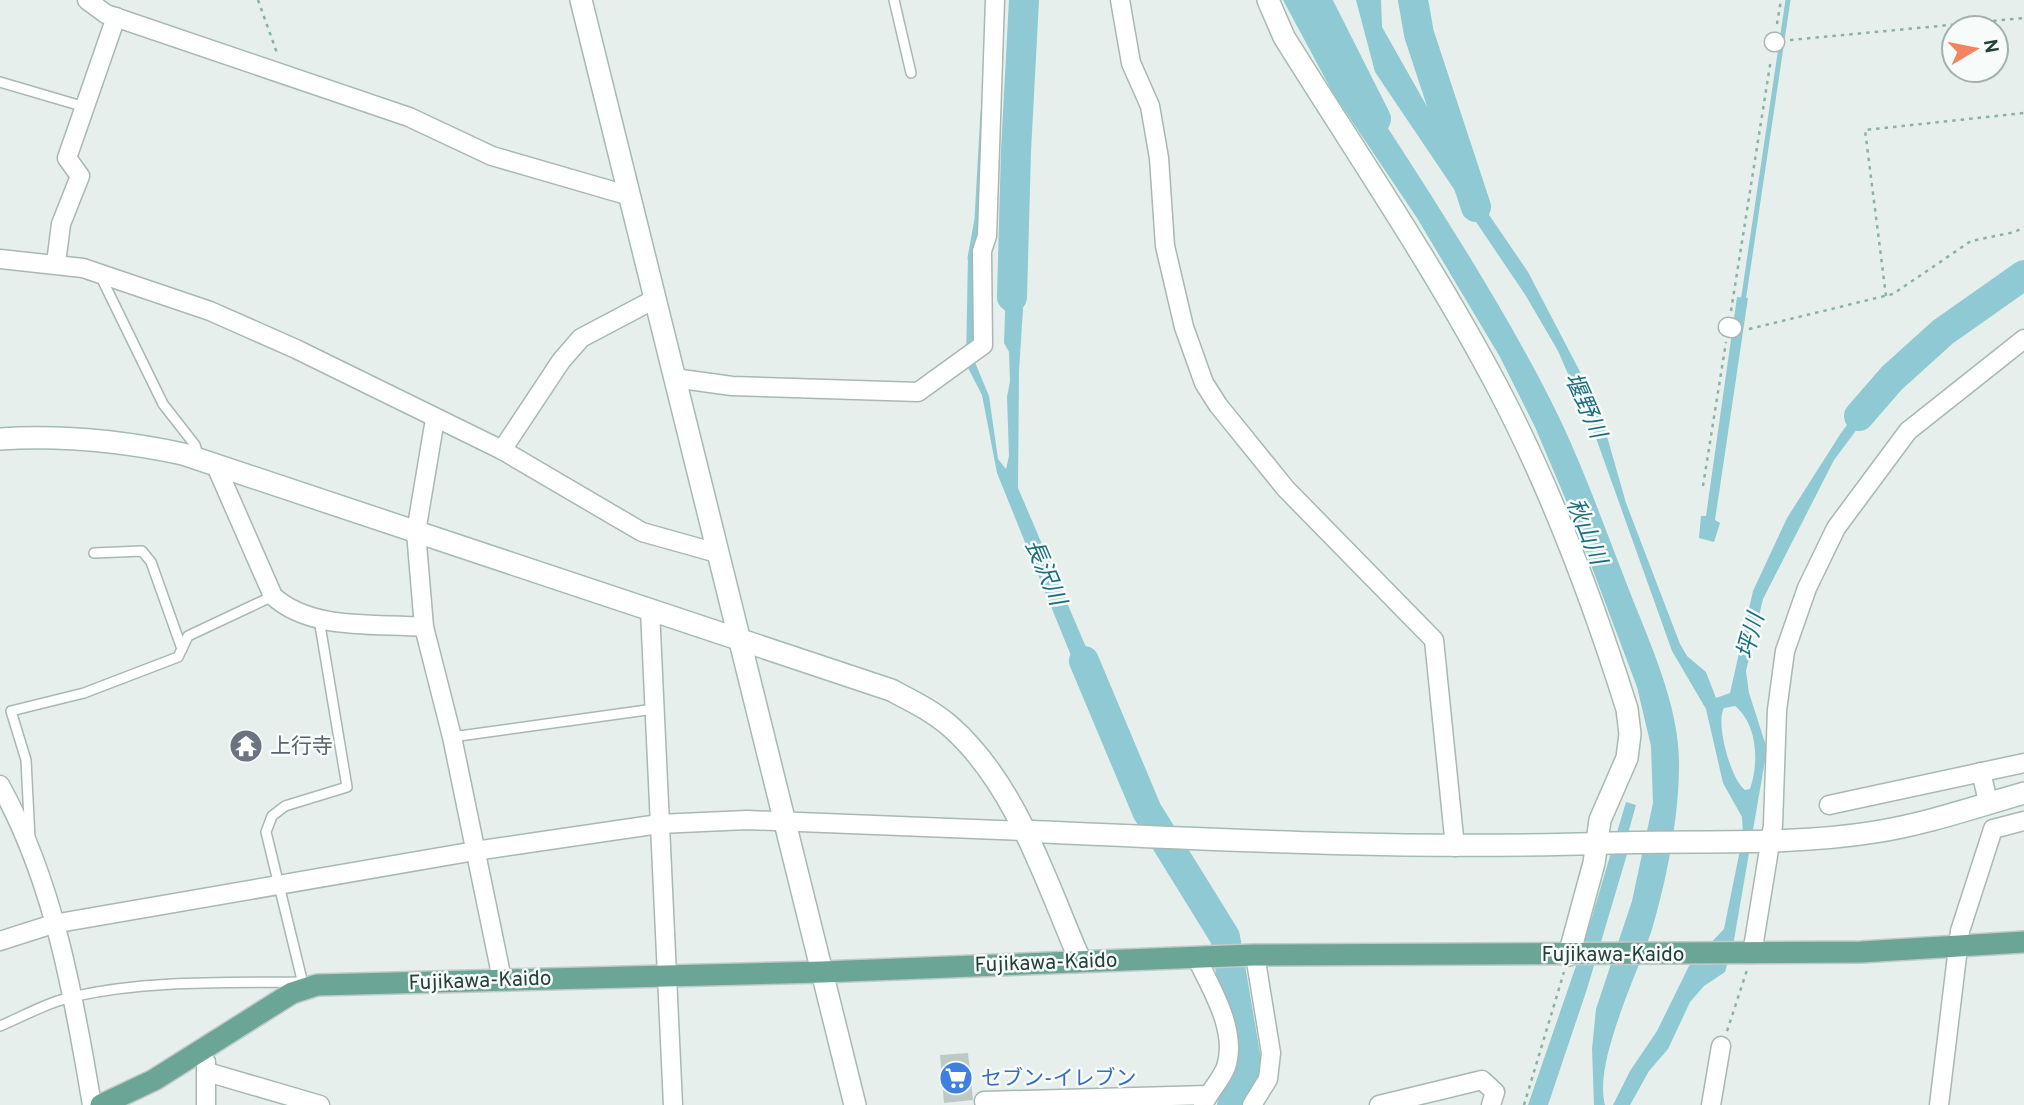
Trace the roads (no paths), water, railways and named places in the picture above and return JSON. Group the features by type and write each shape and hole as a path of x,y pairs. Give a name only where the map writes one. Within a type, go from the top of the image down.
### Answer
{"main road":[{"name":"Fujikawa-Kaido","path":"101,1105 153,1080 304,985 822,972 1255,955 1752,954 1861,952 2024,942"}],"street":[{"path":"88,0 116,17 409,117 492,156 630,196"},
{"path":"581,0 855,1105"},
{"path":"674,378 732,387 918,392 983,345 982,251 987,236 995,0"},
{"path":"1120,0 1131,63 1150,106 1159,158 1165,246 1184,327 1205,383 1218,405 1286,489 1434,640 1455,847"},
{"path":"1268,0 1284,37 1450,302 1500,391 1534,462 1577,566 1627,709 1630,734 1627,758 1600,820 1603,844 1574,955"},
{"path":"56,263 61,224 80,176 68,158 116,17"},
{"path":"0,259 56,263 99,273 247,327 502,450 642,532 717,554"},
{"path":"502,450 561,361 581,338 655,299"},
{"path":"1752,954 1770,841 1777,771 1777,710 1785,651 1807,588 1836,528 1908,431 2024,339"},
{"path":"435,419 415,532 424,627 452,737 502,979"},
{"path":"0,439 43,436 128,442 207,463 891,690 920,705 950,726 984,763 1010,804 1080,960"},
{"path":"207,463 274,596 288,610 320,619 424,627"},
{"path":"650,610 673,1105"},
{"path":"1829,805 2024,763"},
{"path":"1981,772 1986,793"},
{"path":"0,785 30,850 53,925 73,996 92,1105"},
{"path":"0,941 53,925 475,852 659,824 786,821 1455,847 1770,841 1876,832 1917,824 2024,793"},
{"path":"1939,1105 1958,946 1972,892 1993,829 2024,821"},
{"path":"1252,1105 1268,1079 1271,1053 1255,955"},
{"path":"985,1105 985,1101 1205,1100 1226,1068 1229,1049 1220,1007 1197,957"},
{"path":"1711,1105 1721,1046"},
{"path":"204,1049 207,1072 206,1105"},
{"path":"207,1072 320,1105"},
{"path":"1379,1105 1482,1080 1495,1093 1491,1105"}],"lane":[{"path":"894,0 911,73"},
{"path":"0,82 85,107"},
{"path":"99,273 163,404 207,463"},
{"path":"94,553 142,551 151,562 182,649"},
{"path":"30,850 26,760 10,711 84,693 178,657 188,636 274,596"},
{"path":"0,1026 73,996 192,984 304,985 267,832 272,816 285,806 347,787 320,619"},
{"path":"452,737 654,709"}],"water":[{"path":"1283,0 1306,0 1463,246 1522,347 1550,399 1582,469 1655,655 1670,701 1679,770 1671,849 1653,926 1611,1041 1605,1065 1605,1105 1594,1105 1592,1049 1596,1009 1632,901 1653,803 1651,746 1637,687 1571,512 1535,427 1500,357 1417,218 1333,93"},
{"path":"1356,0 1381,0 1382,27 1485,209 1528,272 1589,389 1602,419 1626,503 1680,644 1687,656 1706,672 1716,698 1730,693 1753,591 1787,518 1841,433 1882,378 1887,389 1834,460 1763,599 1746,671 1749,693 1767,749 1734,940 1725,972 1704,986 1690,1002 1668,1049 1649,1071 1630,1105 1613,1105 1630,1071 1657,1031 1689,966 1724,929 1743,835 1742,817 1723,783 1706,709 1672,651 1596,438 1558,351 1526,296 1375,72","holes":["1735,706 1743,714 1755,745 1753,779 1750,789 1745,790 1730,764 1722,726 1724,708"]},
{"path":"968,254 974,254 974,360 989,396 998,459 1006,469 1009,456 1007,397 1010,381 1009,352 1004,343 1007,255 1017,256 1019,288 1024,294 1019,371 1018,488 1106,694 1091,705 997,473 982,395 966,364"},
{"path":"1737,297 1748,298 1715,520 1720,523 1714,542 1699,538 1701,516 1706,516"},
{"path":"1626,802 1636,805 1629,830 1633,834 1587,989 1548,1105 1528,1105 1586,937"}],"waterway":[{"name":"長沢川","path":"1012,297 1024,0"},
{"name":"秋山川","path":"1316,0 1376,119"},
{"name":"堰野川","path":"1413,0 1419,34 1476,207"},
{"path":"1743,302 1788,0"},
{"path":"970,258 977,219 983,112"},
{"name":"坪川","path":"1859,416 1892,378 1943,332 2024,275"},
{"name":"長沢川","path":"1084,661 1147,811 1225,937 1246,1060 1239,1093 1232,1105"}],"place":[{"name":"上行寺","path":"246,746"},
{"name":"セブン-イレブン","path":"956,1078"}]}
